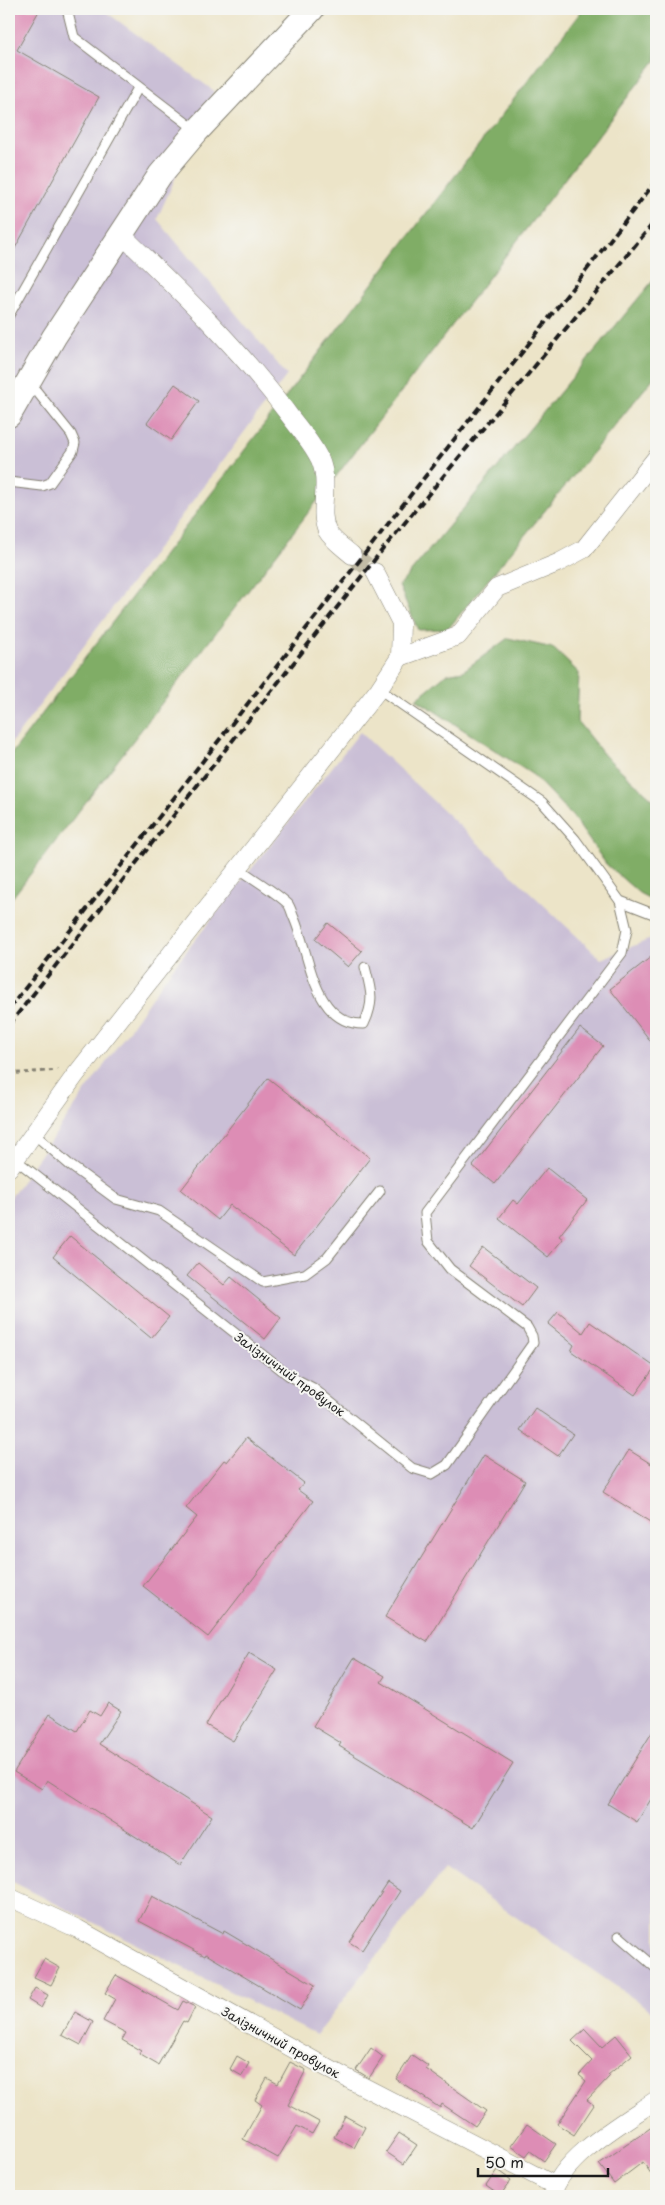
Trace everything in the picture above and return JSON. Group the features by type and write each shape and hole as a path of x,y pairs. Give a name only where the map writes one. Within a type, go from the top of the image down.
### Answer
{"main road":[{"path":"9,415 121,234 160,175 197,131 312,9"}],"street":[{"path":"121,234 205,316 268,388 317,453 323,466 326,480 325,522 328,532 352,555"},
{"path":"400,656 458,636 497,588 560,562 584,549 656,458"},
{"path":"12,1164 74,1077 379,689 400,656 401,623 375,572"},
{"name":"Залізничний провулок","path":"9,1897 78,1929 332,2071 553,2191"},
{"path":"553,2191 583,2150 656,2100"}],"lane":[{"path":"67,9 74,37 138,88 197,131"},
{"path":"9,315 138,88"},
{"path":"9,482 42,486 50,482 73,450 75,443 71,434 28,382"},
{"path":"379,689 542,802 575,839 620,901 656,915"},
{"path":"238,868 288,905 301,933 312,980 330,1009 350,1024 364,1024 371,1009 370,988 365,967"},
{"name":"Залізничний провулок","path":"12,1164 288,1375 314,1388 412,1468 432,1474 447,1465 533,1343 532,1336 527,1327 450,1270 428,1241 425,1213 622,953 628,930 620,901"},
{"path":"33,1133 71,1166 116,1199 159,1211 263,1282 305,1274 327,1258 380,1191"},
{"path":"619,1936 656,1968"}],"path":[{"path":"9,1074 58,1070 74,1077"}],"shaded area":[{"path":"9,9 102,9 214,91 157,219 287,375 9,746"},
{"path":"360,732 601,959 656,937 656,2014 445,1868 316,2035 9,1880 9,1200 169,973"}],"green space":[{"path":"583,9 656,9 656,60 9,902 9,757"},
{"path":"656,277 656,375 448,629 418,630 399,586"},
{"path":"508,638 553,648 579,673 577,721 605,756 656,802 656,902 639,893 606,864 573,817 533,775 416,699 446,674 463,671"}],"building":[{"path":"9,9 40,9 17,50 99,97 9,259"},
{"path":"175,384 199,401 171,440 147,423"},
{"path":"328,923 362,951 348,967 315,939"},
{"path":"656,953 656,1048 610,989"},
{"path":"580,1028 603,1046 495,1184 473,1166"},
{"path":"268,1078 370,1158 294,1255 230,1205 218,1220 181,1190"},
{"path":"547,1168 587,1200 559,1236 563,1239 548,1257 499,1218 513,1200 518,1204"},
{"path":"70,1236 169,1317 151,1338 53,1257"},
{"path":"483,1247 536,1288 522,1307 469,1266"},
{"path":"198,1263 224,1285 231,1277 281,1318 265,1339 187,1276"},
{"path":"558,1312 583,1333 590,1322 655,1367 635,1395 571,1351 574,1345 548,1324"},
{"path":"535,1408 573,1434 558,1456 520,1430"},
{"path":"246,1438 304,1483 298,1490 313,1501 208,1637 143,1586 197,1517 186,1508 224,1460 227,1462"},
{"path":"629,1450 656,1467 656,1525 603,1492"},
{"path":"484,1455 525,1481 427,1642 385,1617"},
{"path":"249,1653 277,1670 233,1741 206,1725"},
{"path":"354,1658 385,1676 381,1682 513,1763 473,1828 339,1746 341,1743 313,1726"},
{"path":"108,1703 121,1711 99,1744 212,1816 180,1865 47,1780 42,1789 14,1772 50,1714 77,1731 90,1710 100,1716"},
{"path":"656,1726 656,1791 637,1822 608,1804"},
{"path":"388,1883 400,1891 362,1950 349,1942"},
{"path":"152,1896 223,1934 224,1931 315,1985 300,2010 206,1954 205,1956 139,1921"},
{"path":"44,1959 60,1968 51,1985 34,1977"},
{"path":"116,1975 178,2010 183,2001 195,2007 187,2023 183,2021 158,2065 139,2054 141,2051 122,2040 126,2033 103,2021 115,1999 105,1993"},
{"path":"35,1988 48,1995 41,2008 28,2000"},
{"path":"75,2012 93,2022 81,2045 62,2035"},
{"path":"585,2029 602,2047 616,2035 632,2055 608,2075 610,2076 587,2100 594,2105 574,2135 557,2124 586,2081 579,2075 592,2061 572,2041"},
{"path":"371,2048 383,2057 369,2078 356,2070"},
{"path":"412,2055 428,2066 426,2069 486,2111 475,2126 442,2104 440,2108 396,2079"},
{"path":"237,2056 249,2063 242,2076 230,2069"},
{"path":"290,2062 306,2070 288,2105 319,2122 312,2134 297,2126 278,2158 243,2139 262,2105 255,2100 267,2078 278,2084"},
{"path":"345,2116 365,2127 354,2148 334,2137"},
{"path":"527,2124 556,2144 544,2161 530,2151 526,2156 511,2146"},
{"path":"656,2124 656,2181 643,2162 614,2184 599,2164"},
{"path":"399,2133 417,2145 404,2164 386,2152"},
{"path":"497,2170 511,2180 500,2196 486,2186"}],"tunnel":[{"path":"352,555 375,572"}],"railway":[{"path":"9,1009 656,181"},
{"path":"9,1025 383,549 656,220"}]}
